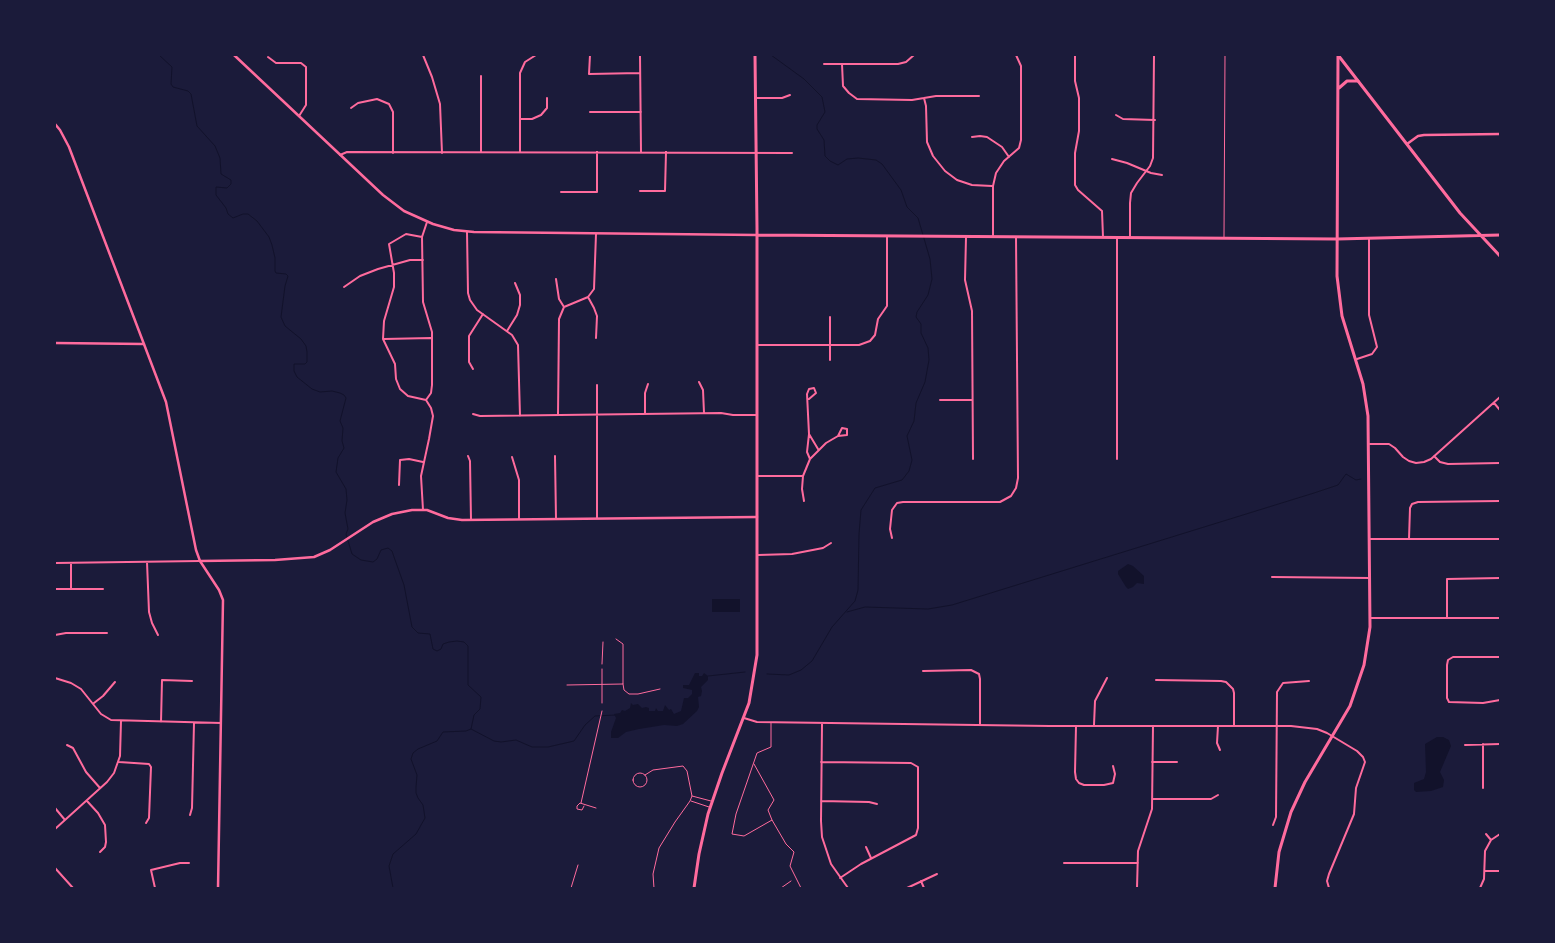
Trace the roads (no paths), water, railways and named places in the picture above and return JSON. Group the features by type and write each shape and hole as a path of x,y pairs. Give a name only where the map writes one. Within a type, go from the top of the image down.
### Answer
{"main road":[{"path":"694,888 710,807 744,718 751,694 756,662 757,235 755,55"},
{"path":"1338,55 1460,213 1500,256"},
{"path":"1275,888 1279,852 1291,812 1305,782 1350,706 1359,682 1366,655 1370,618 1370,444 1366,399 1345,327 1337,273 1338,55"},
{"path":"1338,88 1347,81 1358,81"},
{"path":"757,235 1337,239 1500,235"}],"street":[{"path":"234,55 388,199 427,222 448,229 467,232 757,235"},
{"path":"422,55 432,77 440,104 442,153"},
{"path":"520,152 521,69 525,62 536,55"},
{"path":"590,55 589,74 640,73"},
{"path":"640,55 641,152"},
{"path":"824,64 898,64 906,62 914,55"},
{"path":"993,237 993,186 996,173 999,166 1019,148 1021,140 1021,66 1016,55"},
{"path":"1075,55 1079,135 1075,154 1075,185 1078,190 1102,211 1103,237"},
{"path":"1130,238 1131,193 1146,172 1153,158 1155,120 1154,55"},
{"path":"1224,238 1225,55"},
{"path":"268,57 276,62 301,64 306,67 306,105 298,116"},
{"path":"842,64 843,86 849,94 857,99 912,100 936,96 980,96"},
{"path":"481,76 481,152"},
{"path":"755,98 782,98 790,95"},
{"path":"520,119 532,119 541,115 547,108 547,98"},
{"path":"924,98 927,142 933,156 945,171 957,180 972,186 993,186"},
{"path":"351,108 358,103 377,99 389,104 393,112 393,153"},
{"path":"590,112 641,112"},
{"path":"1116,115 1123,120 1155,120"},
{"path":"55,124 69,147 169,413 194,544 200,561 220,593 223,604 218,888"},
{"path":"1407,144 1416,137 1424,135 1500,134"},
{"path":"972,138 987,137 1002,147 1010,157"},
{"path":"340,155 347,152 792,153"},
{"path":"561,192 597,192 597,152"},
{"path":"640,191 665,191 666,152"},
{"path":"1112,159 1132,164 1146,172 1162,175"},
{"path":"426,400 431,393 432,385 431,325 423,302 422,237 427,222"},
{"path":"467,232 468,293 472,304 507,331 515,339 519,350 520,416"},
{"path":"422,237 406,234 389,244 393,264 394,287 384,321 383,339 395,364 396,379 400,389 408,396 426,400 431,408 433,419 420,482 423,510"},
{"path":"558,415 558,319 564,307 588,297 593,292 595,285 596,234"},
{"path":"757,345 859,345 867,343 875,335 878,319 887,306 887,236"},
{"path":"966,237 965,280 972,311 973,459"},
{"path":"892,538 890,529 892,510 897,503 1000,502 1011,496 1017,484 1016,237"},
{"path":"1116,237 1117,459"},
{"path":"1356,360 1372,354 1377,347 1370,324 1369,312 1369,238"},
{"path":"344,287 360,276 393,264 410,260 423,260"},
{"path":"556,279 559,299 564,307"},
{"path":"507,331 517,315 520,305 520,295 515,283"},
{"path":"588,297 596,312 596,338"},
{"path":"472,369 469,362 469,336 483,314"},
{"path":"830,317 830,360"},
{"path":"383,339 431,338"},
{"path":"55,343 144,344"},
{"path":"699,382 703,390 704,413"},
{"path":"646,414 645,393 648,384"},
{"path":"597,385 597,518"},
{"path":"809,399 816,393 814,388 808,390 809,434 807,452 810,459"},
{"path":"1370,444 1392,445 1402,457 1412,462 1424,462 1434,456 1500,397"},
{"path":"940,400 972,400"},
{"path":"1494,403 1500,410"},
{"path":"473,414 480,416 757,414"},
{"path":"809,434 818,449"},
{"path":"804,501 802,489 803,476 810,459 818,449 838,436"},
{"path":"468,456 470,461 471,520"},
{"path":"556,456 556,519"},
{"path":"1434,456 1440,462 1448,464 1500,463"},
{"path":"512,457 519,480 520,519"},
{"path":"399,485 400,460 409,459 423,462"},
{"path":"757,476 803,476"},
{"path":"1409,539 1409,512 1412,504 1418,502 1500,501"},
{"path":"55,563 275,560 314,557 330,550 358,531 382,518 402,511 423,510 453,519 471,520 757,517"},
{"path":"1370,539 1500,539"},
{"path":"757,556 792,554 823,548 831,543"},
{"path":"147,562 149,612 158,635"},
{"path":"71,563 71,589"},
{"path":"1272,577 1370,578"},
{"path":"1447,618 1447,578 1500,578"},
{"path":"55,589 103,589"},
{"path":"1370,618 1500,618"},
{"path":"55,635 107,633"},
{"path":"616,638 623,644 624,690 629,694 638,694 660,689"},
{"path":"602,664 603,642"},
{"path":"1500,657 1453,658 1448,660 1447,698 1449,702 1483,703 1500,700"},
{"path":"602,669 602,703"},
{"path":"923,671 971,670 978,674 980,679 980,725"},
{"path":"55,678 77,686 86,693 104,716 111,720 221,723"},
{"path":"1094,726 1095,701 1107,678"},
{"path":"161,722 162,680 192,681"},
{"path":"1156,680 1226,682 1233,689 1234,693 1234,726"},
{"path":"1273,825 1276,817 1277,692 1280,685 1287,682 1309,681"},
{"path":"94,703 115,682"},
{"path":"567,685 623,684"},
{"path":"584,806 582,810 578,809 602,711"},
{"path":"744,718 754,722 822,724 1312,727 1333,736 1361,753 1365,765 1356,788 1354,814 1328,877 1329,888"},
{"path":"55,829 87,801 114,773 119,762 121,721"},
{"path":"190,815 192,808 194,722"},
{"path":"771,722 771,746 758,753 736,814 732,834 744,836 772,820"},
{"path":"822,724 821,829 831,864 848,888"},
{"path":"1076,726 1076,780 1084,785 1113,783 1115,774 1113,766"},
{"path":"1138,888 1138,852 1150,815 1152,799 1153,726"},
{"path":"1218,726 1217,743 1220,750"},
{"path":"1483,744 1484,788"},
{"path":"1464,745 1500,744"},
{"path":"67,745 73,748 86,772 100,788"},
{"path":"119,762 149,764 151,767 149,818 146,823"},
{"path":"821,762 907,763 917,765 918,828 916,835 871,858 840,878"},
{"path":"1152,762 1176,762"},
{"path":"754,764 774,800 768,810 772,820 786,844 794,852 790,866 794,878 801,888"},
{"path":"645,775 653,770 683,766 687,771 692,796 662,842 654,868 654,888"},
{"path":"640,772 645,775 647,780 645,785 640,787 634,785 632,780 635,774 640,772"},
{"path":"1152,799 1211,799 1218,795"},
{"path":"692,796 712,801"},
{"path":"87,801 98,813 106,829 105,846 100,852"},
{"path":"690,801 710,807"},
{"path":"821,801 869,802 877,804"},
{"path":"581,803 584,806 596,808"},
{"path":"55,808 65,820"},
{"path":"1486,834 1492,840"},
{"path":"1480,888 1485,871 1485,851 1492,840 1500,834"},
{"path":"866,847 871,858"},
{"path":"155,888 151,870 180,863 189,863"},
{"path":"1064,863 1138,863"},
{"path":"571,888 578,865"},
{"path":"55,868 73,888"},
{"path":"1485,871 1500,871"},
{"path":"907,888 937,874"},
{"path":"781,888 791,881"},
{"path":"921,881 924,888"}],"waterway":[{"path":"159,55 172,67 171,84 173,87 188,91 191,94 197,126 215,146 220,158 221,174 231,180 231,184 227,188 216,187 216,195 226,208 228,214 233,218 248,214 257,221 269,237 272,245 276,273 288,276 281,317 285,326 301,339 306,346 307,352 307,362 305,364 294,364 294,371 297,377 312,389 320,392 332,391 340,393 346,398 340,421 343,428 342,441 344,448 338,458 336,472 346,489 345,513 348,529 346,534 352,554 361,560 373,562 377,559 381,550 388,548 392,551 404,585 412,627 418,633 430,634 433,649 437,651 441,649 443,644 449,642 464,642 468,646 468,685 481,697 480,709 474,715 471,729 443,732 437,741 413,753 411,759 417,775 416,793 423,805 425,818 416,834 393,854 389,866 393,888"},
{"path":"767,674 789,675 801,670 812,661 832,627 855,601 858,590 861,510 875,488 902,480 909,471 912,460 907,436 914,421 916,403 925,382 929,360 928,348 921,333 921,324 916,317 917,312 928,295 932,279 930,259 918,218 907,207 901,190 882,164 876,160 847,159 838,165 825,156 824,140 817,129 817,125 825,112 822,97 804,79 771,55"},
{"path":"847,612 865,607 928,609 952,605 1314,493 1338,485 1346,474 1356,480 1361,479"},
{"path":"708,676 745,672"},
{"path":"471,729 494,741 516,740 532,747 548,747 574,741 585,725 595,716 616,715"}]}
